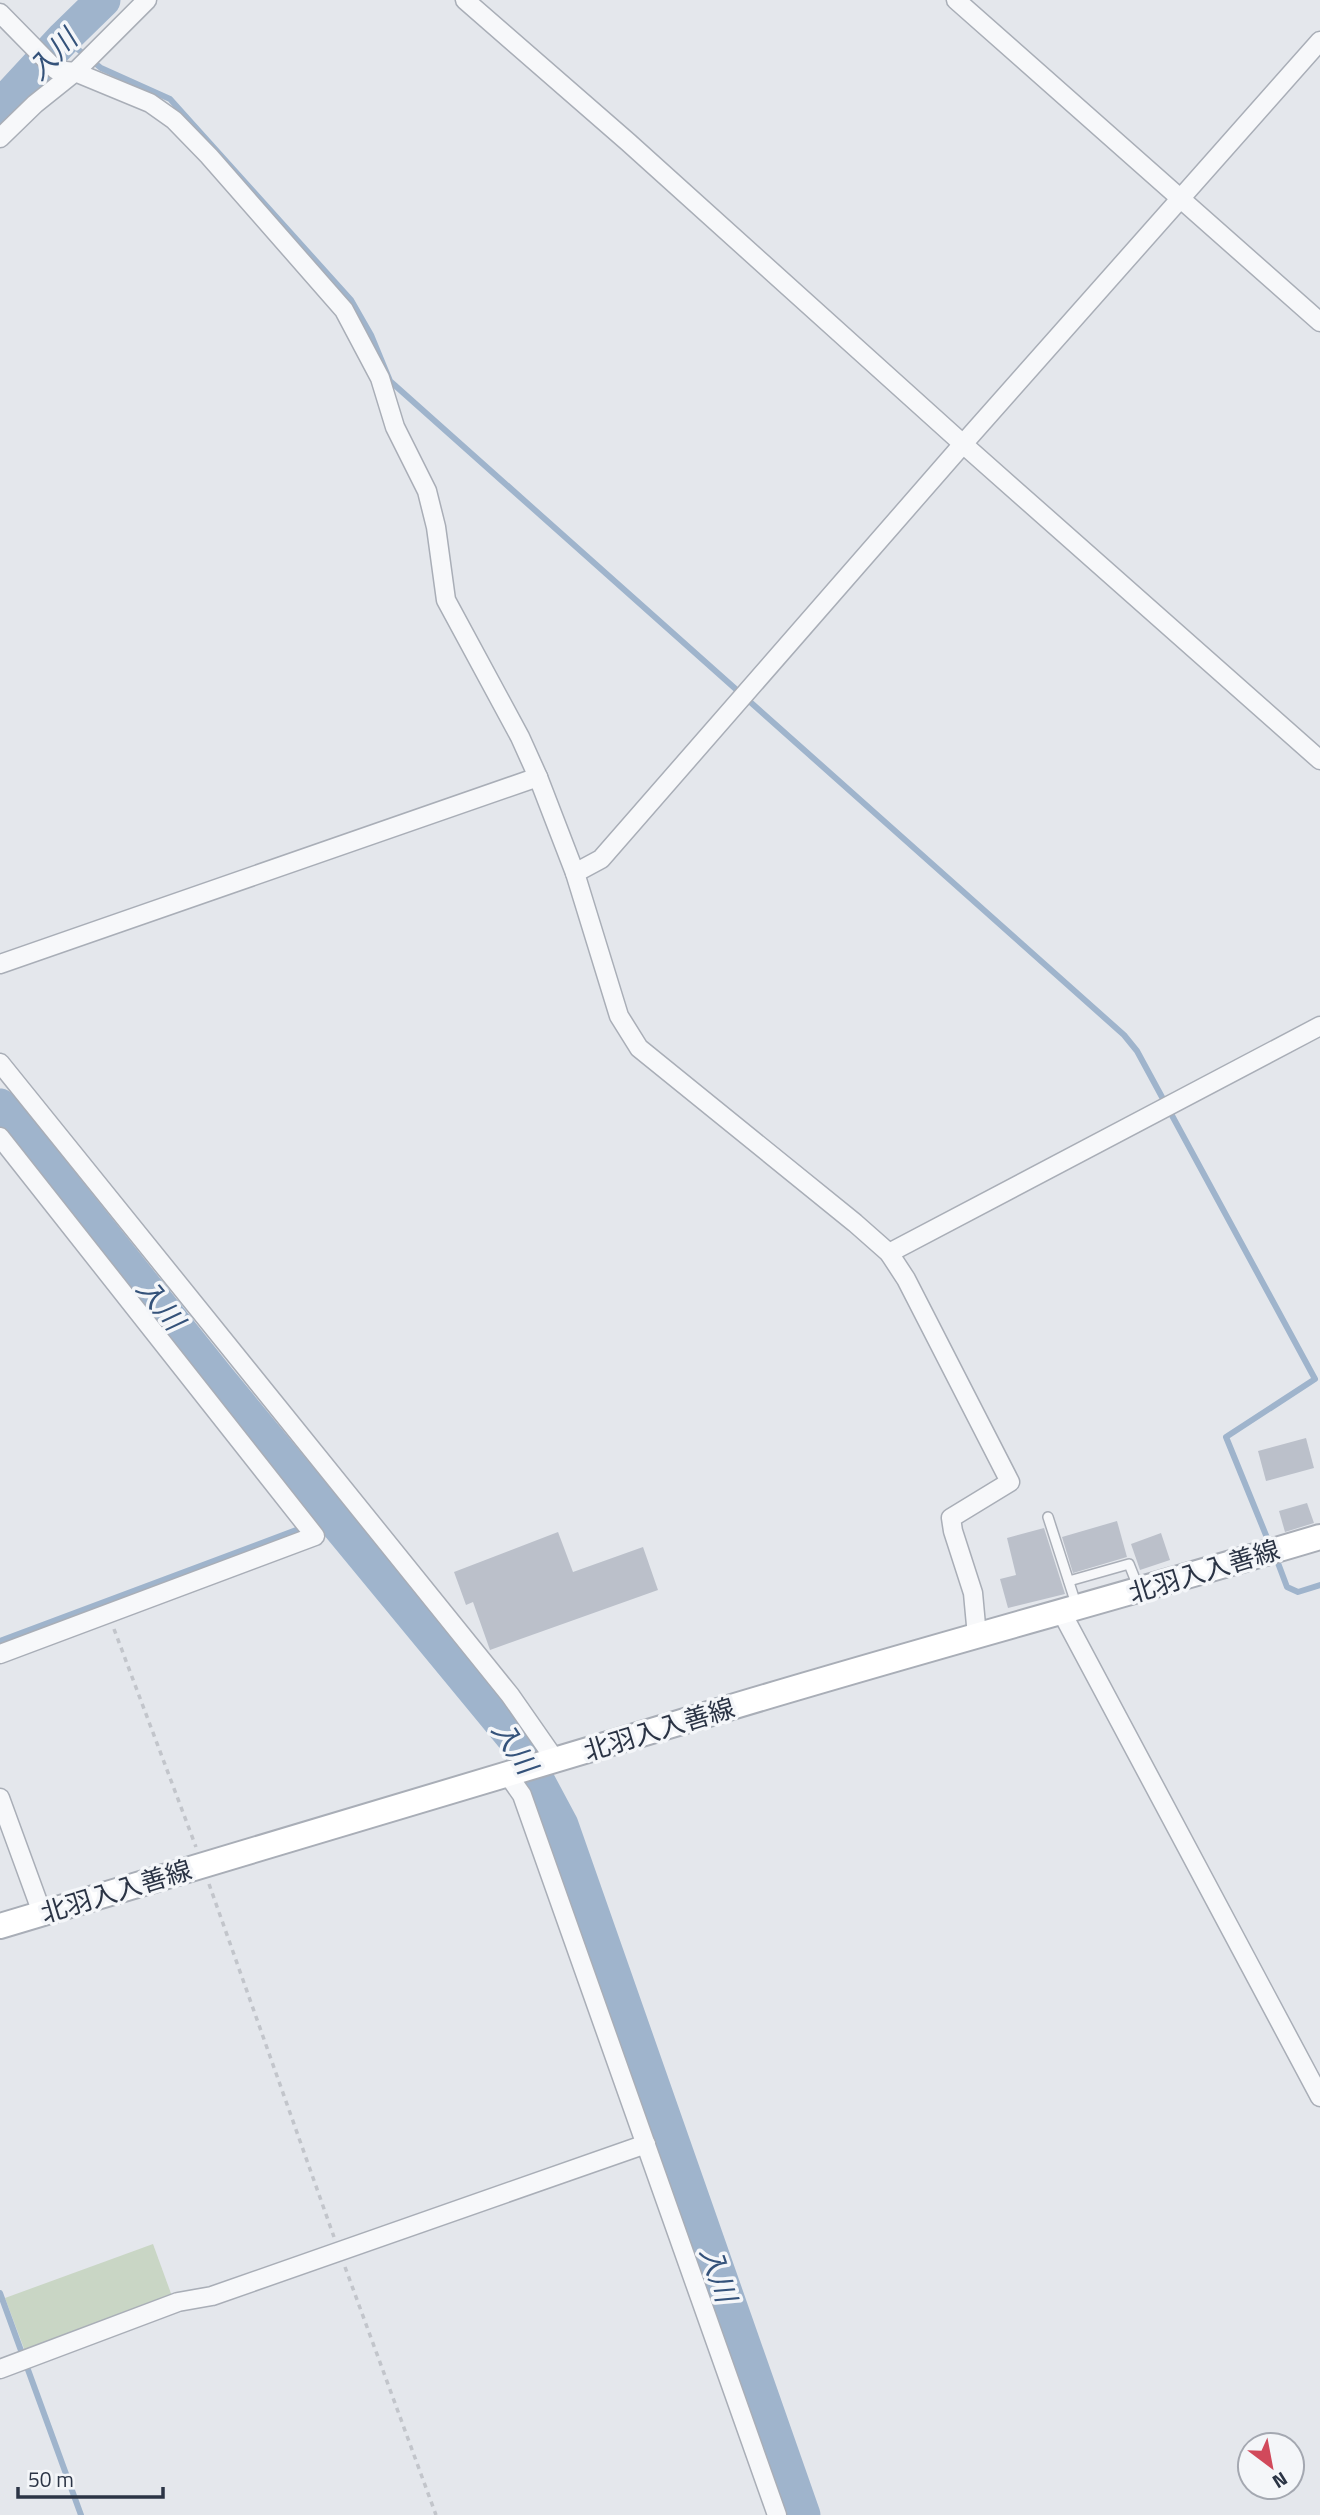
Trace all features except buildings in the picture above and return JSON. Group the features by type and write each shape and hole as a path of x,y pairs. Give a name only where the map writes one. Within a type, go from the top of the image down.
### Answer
{"main road":[{"name":"北羽入入善線","path":"0,1926 717,1711 1320,1537"}],"street":[{"path":"0,138 35,104 75,72 147,0"},
{"path":"466,0 1320,760"},
{"path":"956,0 1320,322"},
{"path":"0,13 55,70 75,72 150,103 174,120 344,310 380,378 396,427 427,491 436,527 446,600 520,737 538,777 575,873 619,1016 639,1048 745,1131 889,1253 906,1279 1010,1482 951,1518 973,1593 977,1636"},
{"path":"575,873 601,859 1320,41"},
{"path":"0,964 538,777"},
{"path":"889,1253 1320,1026"},
{"path":"0,1063 510,1695 552,1762"},
{"path":"0,1137 315,1535 0,1654"},
{"path":"1070,1611 1320,2097"},
{"path":"512,1773 777,2515"},
{"path":"0,1798 42,1913"},
{"path":"0,2369 178,2302 212,2296 646,2144"}],"lane":[{"path":"1048,1517 1069,1581 1070,1611"},
{"path":"1069,1581 1129,1564 1140,1590"}],"path":[{"path":"108,1614 202,1864 436,2515"}],"green space":[{"path":"153,2244 173,2299 26,2354 5,2298"}],"waterway":[{"name":"入川","path":"0,107 103,0"},
{"path":"64,38 101,68 170,99 351,300 371,335 390,381 1124,1035 1137,1051 1315,1379 1226,1437 1270,1545"},
{"name":"入川","path":"0,1106 218,1379 515,1739 561,1825 803,2515"},
{"path":"0,1641 331,1517"},
{"path":"1275,1555 1287,1587 1298,1592 1320,1585"},
{"path":"0,2293 81,2515"}]}
